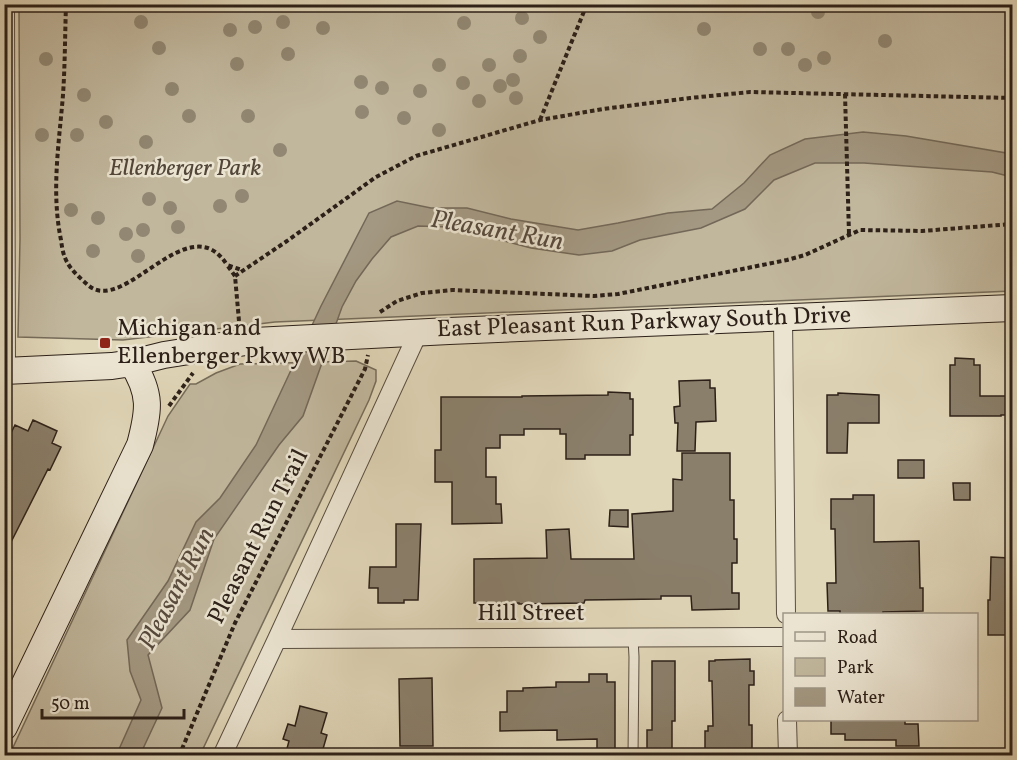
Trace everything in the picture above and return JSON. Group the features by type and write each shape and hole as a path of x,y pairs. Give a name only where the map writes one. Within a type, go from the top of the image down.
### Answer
{"main road":[{"name":"East Pleasant Run Parkway South Drive","path":"418,333 1012,308"},
{"path":"5,371 132,363 246,336 372,328 418,333"},
{"path":"4,727 140,445 146,422 147,396 142,379 132,363"}],"street":[{"path":"5,4 5,371"},
{"path":"783,317 786,613"},
{"name":"East Pleasant Run Parkway South Drive","path":"222,756 418,333"},
{"name":"Hill Street","path":"277,639 783,637"},
{"path":"787,721 788,756"}],"lane":[{"path":"633,638 633,756"}],"path":[{"path":"66,4 56,190 57,224 67,264 90,287 99,291 112,291 171,255 188,248 203,247 223,259 235,276 246,336"},
{"path":"540,120 587,4"},
{"path":"235,276 376,177 416,156 540,120 603,108 750,92 1012,98"},
{"path":"845,94 849,234"},
{"path":"372,328 397,301 422,293 452,290 594,296 618,294 787,260 805,255 860,230 922,231 1012,224"},
{"path":"227,265 243,271"},
{"name":"Pleasant Run Trail","path":"179,756 234,623 365,369 372,328"},
{"path":"164,413 193,373"}],"green space":[{"name":"Ellenberger Park","path":"19,5 1012,5 1012,291 275,322 123,340 18,337"},
{"path":"356,361 376,370 376,381 369,400 200,755 9,756 168,416 190,384 196,384 240,364"}],"water":[{"name":"Pleasant Run","path":"863,132 906,136 1012,154 1012,177 992,172 864,163 815,163 774,180 745,209 701,228 640,240 612,251 579,255 531,248 450,227 418,226 391,237 356,281 342,307 303,416 279,445 214,539 190,610 148,655 162,708 140,755 116,756 141,700 130,671 127,640 168,581 196,522 220,498 256,445 321,306 369,213 397,201 431,208 467,208 511,219 578,230 668,213 712,209 744,183 770,155 805,139"}],"building":[{"path":"955,358 974,359 974,365 980,365 980,396 1012,396 1012,415 950,416 950,365 955,365"},
{"path":"710,380 710,388 715,388 716,421 696,422 695,451 677,451 678,423 675,423 674,407 680,406 679,381"},
{"path":"608,392 630,393 630,399 633,399 633,435 630,435 630,455 585,455 585,459 566,459 566,434 560,434 560,429 524,429 524,435 500,435 500,448 486,448 486,477 496,477 496,504 501,504 502,523 452,524 452,482 435,482 435,450 441,450 441,397 608,395"},
{"path":"838,393 879,395 879,423 848,423 847,453 827,453 827,395 838,395"},
{"path":"33,420 57,431 52,443 61,447 4,556 4,429 11,433 15,425 28,431"},
{"path":"682,453 730,453 730,500 734,500 734,539 737,539 737,563 732,563 732,593 739,593 739,609 692,610 691,596 661,596 661,599 585,600 584,603 474,603 474,559 547,558 546,530 569,529 571,559 634,559 632,514 673,511 673,479 682,480"},
{"path":"898,460 924,460 924,478 898,478"},
{"path":"953,483 970,483 970,500 954,500"},
{"path":"853,495 874,495 874,542 919,541 923,611 840,613 840,611 828,611 827,583 836,583 835,529 831,529 831,499 853,499"},
{"path":"610,510 628,510 628,527 609,526"},
{"path":"396,524 421,524 418,600 404,600 404,603 378,603 378,588 369,588 370,567 396,567"},
{"path":"991,557 1009,558 1008,635 988,635"},
{"path":"750,659 750,671 754,671 754,685 749,685 752,753 705,753 705,731 708,731 708,726 713,726 709,661"},
{"path":"652,661 675,661 675,721 672,721 672,755 647,755 647,730 652,730"},
{"path":"589,674 607,674 607,682 615,682 615,752 597,752 597,739 557,740 557,730 500,731 500,712 507,712 507,691 556,687 556,682 589,682"},
{"path":"432,678 433,746 400,746 399,679"},
{"path":"300,706 327,713 321,733 327,735 321,756 285,756 289,741 283,739 288,724 295,726"},
{"path":"831,721 905,721 905,724 918,724 919,746 896,746 896,740 845,740 845,734 831,734"}],"place":[{"name":"Michigan and Ellenberger Pkwy WB","path":"105,343"}]}
